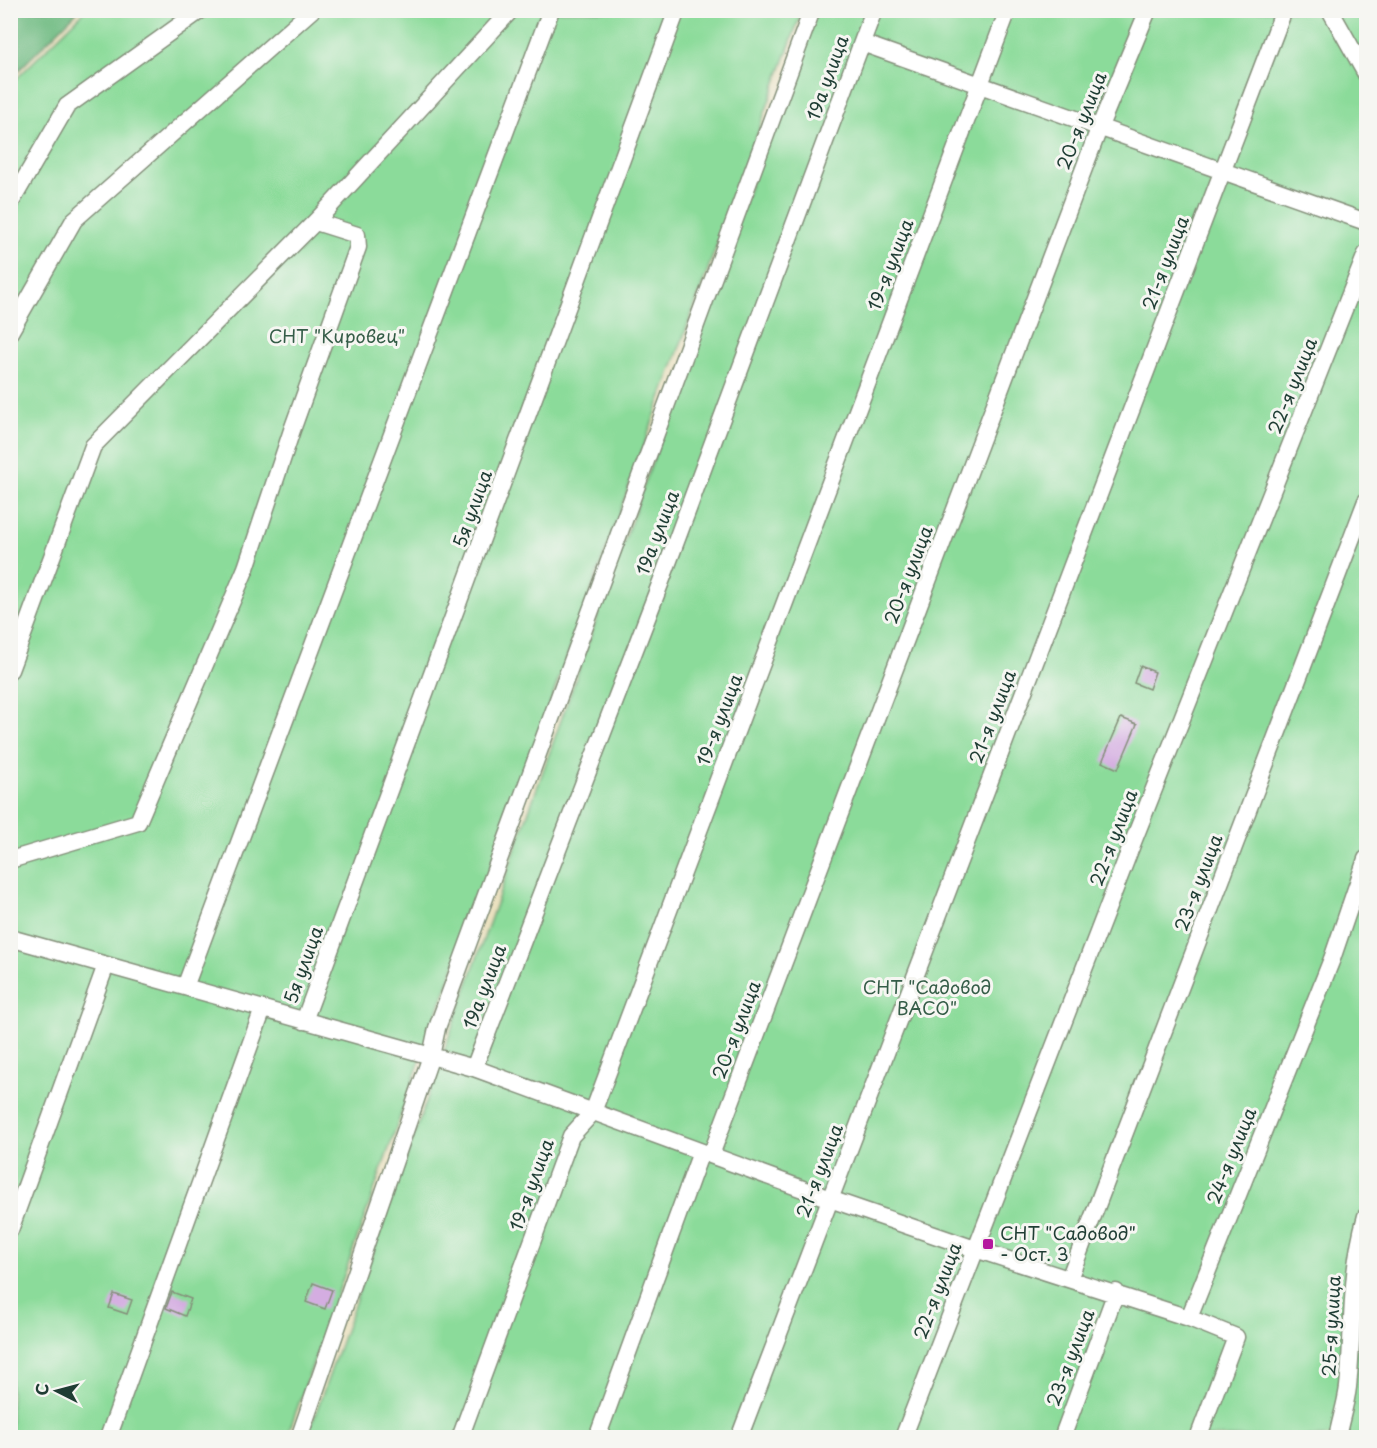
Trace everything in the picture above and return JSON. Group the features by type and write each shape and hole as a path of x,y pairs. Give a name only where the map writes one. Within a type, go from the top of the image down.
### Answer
{"street":[{"path":"10,204 68,106 201,10"},
{"path":"10,332 74,220 312,10"},
{"path":"10,670 93,446 316,222 511,10"},
{"path":"184,987 551,10"},
{"name":"5я улица","path":"304,1021 677,10"},
{"path":"299,1437 431,1056 441,1017 812,10"},
{"name":"19а улица","path":"474,1068 658,590 874,10"},
{"name":"19-я улица","path":"460,1437 571,1136 593,1112 1008,10"},
{"name":"20-я улица","path":"597,1437 1100,126 1148,10"},
{"name":"21-я улица","path":"739,1437 1284,10"},
{"path":"1330,10 1366,74"},
{"path":"862,43 1223,169 1366,222"},
{"path":"10,860 138,822 246,568 292,430 358,247 357,235 316,222"},
{"name":"22-я улица","path":"903,1437 1366,254"},
{"name":"23-я улица","path":"1069,1279 1366,501"},
{"name":"24-я улица","path":"1189,1318 1332,959 1366,859"},
{"path":"10,938 474,1068 830,1199 975,1249 1116,1292 1236,1337 1198,1437"},
{"path":"10,1230 106,965"},
{"path":"108,1437 263,1009"},
{"name":"25-я улица","path":"1336,1437 1348,1389 1351,1303 1357,1248 1366,1216"},
{"name":"23-я улица","path":"1062,1437 1116,1292"}],"green space":[{"path":"11,10 78,11 11,78"},
{"name":"СНТ \"Кировец\"","path":"85,11 802,11 424,1049 287,1437 11,1437 10,85"},
{"name":"СНТ \"Садовод ВАСО\"","path":"812,11 1366,11 1366,1437 307,1438"}],"building":[{"path":"1140,666 1155,672 1149,689 1134,683"},
{"path":"1121,718 1137,724 1118,769 1102,762"},
{"path":"313,1283 332,1290 325,1309 306,1302"},
{"path":"172,1292 191,1299 185,1316 166,1308"},
{"path":"114,1294 132,1300 127,1314 109,1308"}],"place":[{"name":"СНТ \"Садовод\" - Ост. 3","path":"988,1244"}]}
